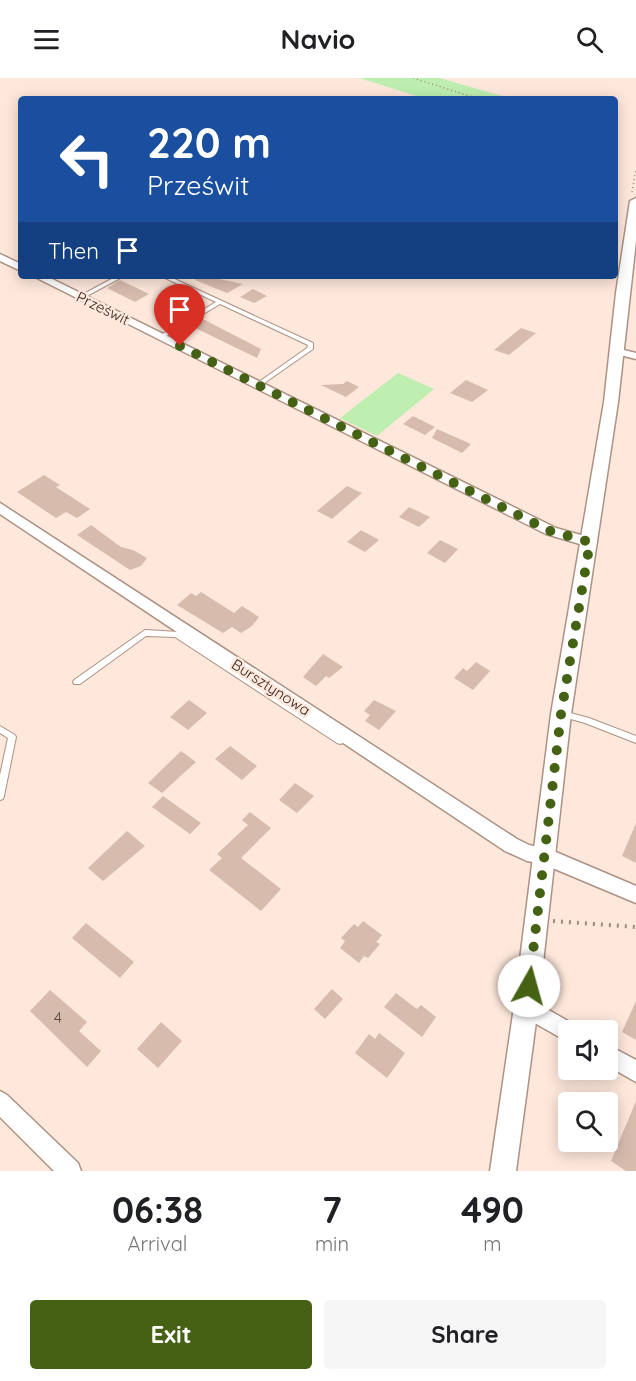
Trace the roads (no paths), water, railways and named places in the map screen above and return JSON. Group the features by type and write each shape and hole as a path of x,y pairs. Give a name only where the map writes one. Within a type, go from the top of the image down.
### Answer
{"street":[{"path":"503,1171 537,921 561,714 611,402 636,201"},
{"path":"0,257 18,266"},
{"name":"Prześwit","path":"44,279 550,531 590,542"},
{"path":"616,351 636,356"},
{"name":"Bursztynowa","path":"0,508 511,845 544,863 636,895"},
{"path":"526,1007 558,1026"},
{"path":"618,1061 636,1072"},
{"path":"0,1102 70,1171"}],"lane":[{"path":"81,297 115,279"},
{"path":"170,279 311,344 310,349 258,385"},
{"path":"161,337 220,302"},
{"path":"77,682 145,633 176,634 544,863"},
{"path":"561,714 586,720 636,740"},
{"path":"0,729 12,737 0,796"}]}
